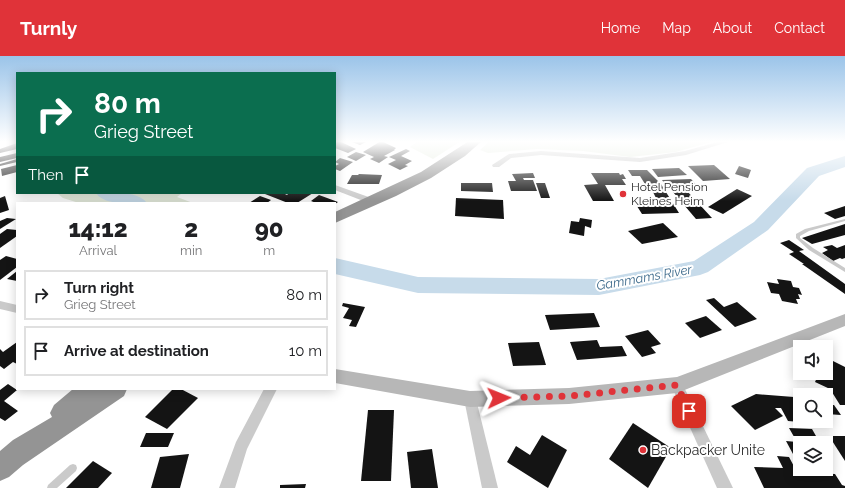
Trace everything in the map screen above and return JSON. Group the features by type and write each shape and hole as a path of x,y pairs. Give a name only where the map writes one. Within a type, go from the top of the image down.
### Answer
{"highway":[{"path":"336,218 374,202 449,161"},
{"path":"7,462 88,390"},
{"path":"7,462 115,390"}],"street":[{"path":"496,164 501,161"},
{"path":"336,187 374,202"},
{"path":"0,305 16,309"},
{"path":"336,376 470,399 569,396 677,385 845,320"},
{"path":"677,385 725,488"},
{"path":"227,488 241,447 270,390"},
{"path":"470,399 490,488"}],"lane":[{"path":"845,220 807,230 798,235 798,238 811,249 845,270"},
{"path":"839,266 845,265"},
{"path":"52,488 73,468"}],"green space":[{"path":"58,194 181,194 177,197 190,202 76,202 63,198"}],"building":[{"path":"10,161 16,161 0,166 0,164"},
{"path":"336,161 353,162 340,171 336,169 336,166 339,164"},
{"path":"394,161 412,161 405,165 408,166 400,170 388,164"},
{"path":"16,165 16,172 2,176 1,169"},
{"path":"714,165 730,179 703,181 688,166"},
{"path":"739,166 751,170 748,178 735,174"},
{"path":"679,168 687,175 658,177 652,169"},
{"path":"628,170 647,170 661,184 679,213 642,214 635,203 658,202 649,184 645,184 640,176 632,176"},
{"path":"533,173 535,178 523,178 524,180 533,180 537,191 511,191 508,181 516,181 512,174"},
{"path":"591,173 623,174 626,179 622,179 626,185 605,185 614,201 593,201 584,185 598,184"},
{"path":"352,175 382,175 379,184 347,184"},
{"path":"691,179 698,187 668,188 662,180"},
{"path":"461,183 492,183 493,192 461,191"},
{"path":"536,183 545,183 550,198 541,198"},
{"path":"737,189 752,196 723,214 708,207"},
{"path":"687,191 712,218 696,219 673,192"},
{"path":"265,194 311,194 299,202 285,202"},
{"path":"319,195 338,202 336,203 336,202 311,201"},
{"path":"5,196 9,210 0,213 0,198"},
{"path":"260,196 271,200 268,202 251,202"},
{"path":"456,198 503,200 504,219 455,216"},
{"path":"845,206 845,216 835,219 824,213"},
{"path":"7,218 16,219 0,229 0,221"},
{"path":"580,218 592,220 591,228 585,226 584,236 569,233 571,221 579,222"},
{"path":"663,223 678,237 642,244 628,231"},
{"path":"845,224 845,235 812,244 802,238"},
{"path":"7,229 16,230 16,237 0,248 0,234"},
{"path":"789,240 804,250 799,251 845,284 845,294 789,254 794,252 780,243"},
{"path":"832,245 837,248 845,245 845,258 840,258 833,261 822,253 828,250 823,247"},
{"path":"6,256 16,259 16,268 0,280 0,260"},
{"path":"16,272 16,281 7,279"},
{"path":"777,279 791,281 793,287 799,288 802,295 798,294 800,299 796,299 798,304 782,301 779,294 771,293 767,282 779,284"},
{"path":"714,298 724,307 737,302 757,319 735,327 706,300"},
{"path":"343,303 365,307 356,327 349,326 352,320 343,318 349,308 342,306"},
{"path":"594,313 600,327 550,330 545,315"},
{"path":"706,316 722,330 700,338 685,323"},
{"path":"648,330 661,344 651,347 656,353 642,357 625,336"},
{"path":"597,340 600,347 622,346 627,356 577,360 570,342"},
{"path":"539,342 546,365 513,366 508,343"},
{"path":"16,343 16,364 13,362 4,369 0,366 0,349 3,352"},
{"path":"833,361 845,367 845,405 840,405 833,394 833,388 828,388 815,382 816,380 833,380"},
{"path":"8,384 17,390 4,401 18,411 5,421 0,418 0,390"},
{"path":"172,390 183,390 198,398 167,429 145,417"},
{"path":"756,394 793,397 793,421 788,421 781,408 775,408 783,416 755,430 731,406"},
{"path":"833,405 834,405 841,415 833,414"},
{"path":"368,410 394,410 391,481 361,481"},
{"path":"633,423 671,448 648,488 609,459"},
{"path":"789,428 812,429 816,436 794,436"},
{"path":"146,433 174,433 168,447 140,447"},
{"path":"542,435 567,450 548,488 507,462 516,446 530,455"},
{"path":"833,436 845,436 845,461 833,442"},
{"path":"786,441 793,442 793,454"},
{"path":"432,449 438,488 411,488 407,452"},
{"path":"189,454 180,488 151,488 160,457"},
{"path":"777,456 789,457 793,464 793,476 833,476 833,474 835,474 845,488 764,488 754,467 783,468"},
{"path":"93,461 112,473 98,488 66,488"},
{"path":"306,484 305,488 280,488 280,485"}],"waterway":[{"name":"Gammams River","path":"336,266 418,285 599,287 700,267 761,226 813,172 845,161"},
{"name":"Gammams River","path":"108,194 134,202"}],"place":[{"name":"Hotel Pension Kleines Heim","path":"623,194"},
{"name":"Backpacker Unite","path":"643,450"}],"route":[{"path":"499,398 569,396 677,385 689,411"}]}
